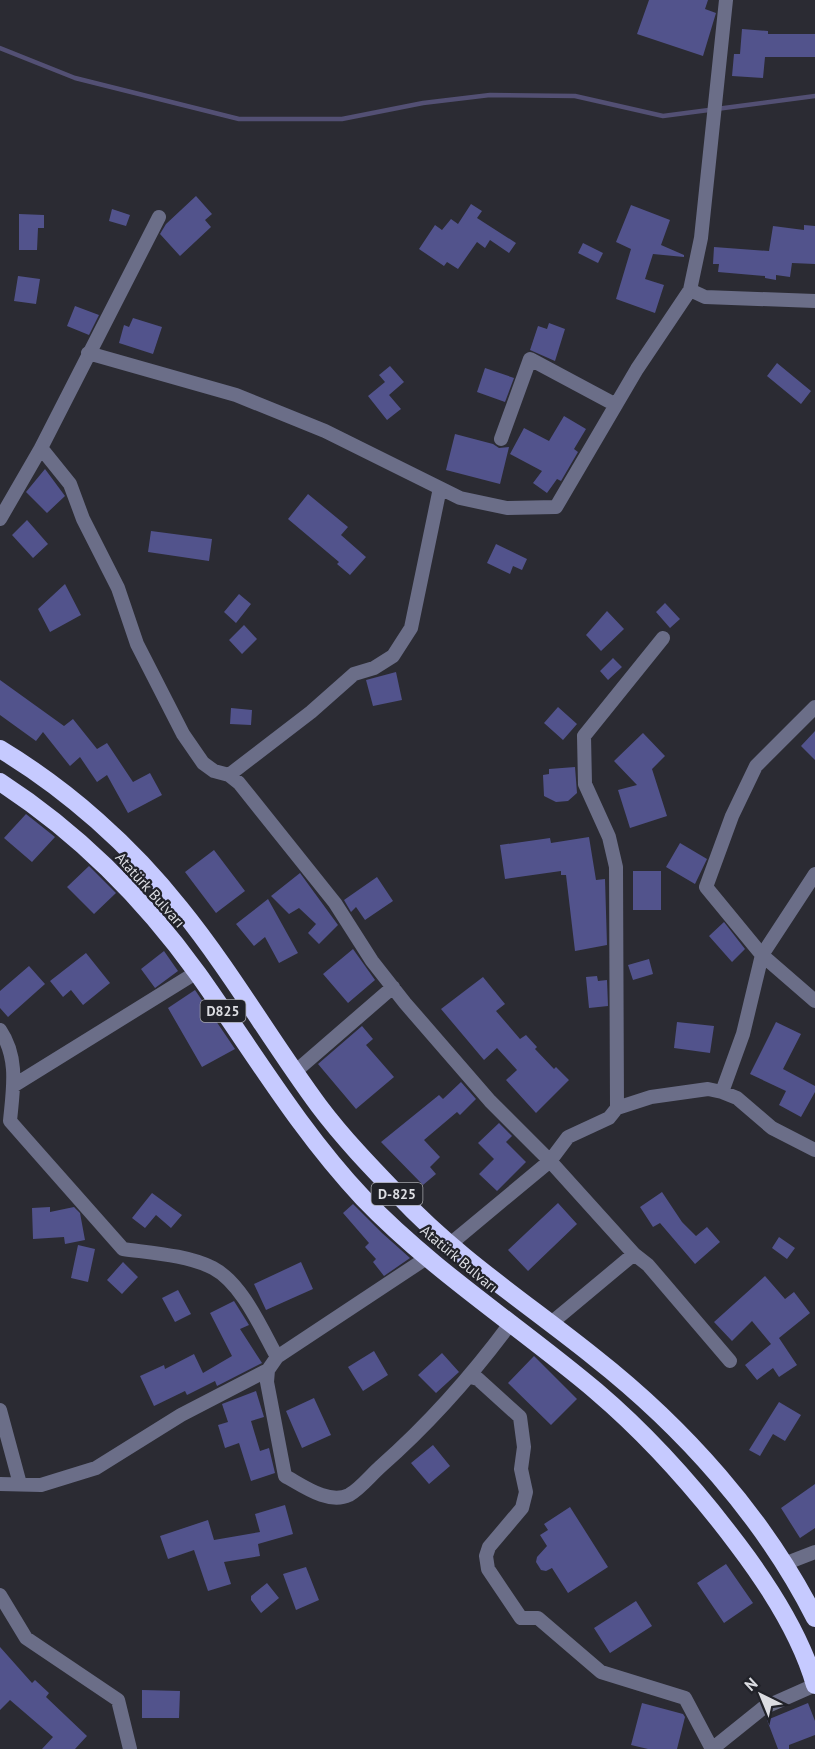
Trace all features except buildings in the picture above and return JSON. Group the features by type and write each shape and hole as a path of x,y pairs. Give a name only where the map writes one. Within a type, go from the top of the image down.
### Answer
{"highway":[{"name":"Atatürk Bulvarı","path":"0,749 101,824 152,875 181,908 319,1105 369,1164 426,1225 626,1383 678,1433 729,1489 784,1564 815,1618"},
{"name":"Atatürk Bulvarı","path":"0,782 44,813 98,858 137,900 197,972 289,1109 322,1151 364,1198 428,1257 627,1418 708,1505 768,1589 797,1643 815,1685"},
{"path":"428,1257 449,1245"}],"street":[{"path":"88,353 236,395 325,430 460,498 507,508 556,507 616,405 690,290 701,238 726,0"},
{"path":"0,519 41,448 159,217"},
{"path":"690,290 705,297 815,301"},
{"path":"501,439 530,359 616,405"},
{"path":"41,448 70,484 83,519 118,588 137,644 183,734 203,763 214,771 229,775 239,783 299,856 393,987 490,1101 550,1161 634,1254 648,1265 730,1361"},
{"path":"229,775 311,712 354,674 374,668 393,656 411,628 440,488"},
{"path":"617,1108 616,867 609,837 585,784 584,736 663,638"},
{"path":"815,707 756,766 732,816 706,887 762,954 815,1001"},
{"path":"722,1092 742,1034 762,954 815,874"},
{"path":"13,1086 197,972"},
{"path":"296,1071 393,987"},
{"path":"0,1030 10,1044 13,1062 10,1121 123,1249 170,1255 214,1269 242,1295 277,1357"},
{"path":"449,1245 550,1161 568,1137 609,1118 617,1108 651,1097 708,1089 722,1092 737,1098 772,1128 815,1150"},
{"path":"550,1324 634,1254"},
{"path":"0,1484 41,1485 96,1468 181,1415 268,1370 277,1357 428,1257"},
{"path":"268,1370 267,1382 285,1476 313,1492 335,1497 348,1495 399,1450 471,1377 510,1324"},
{"path":"471,1377 478,1379 520,1417 524,1447 521,1469 526,1492 522,1508 489,1547 486,1556 488,1569 520,1618 538,1617 601,1672 685,1698 712,1749 763,1708 815,1685"},
{"path":"0,1410 20,1484"},
{"path":"784,1564 815,1552"},
{"path":"0,1595 27,1638 118,1700 130,1749"}],"waterway":[{"path":"0,48 75,78 239,119 342,119 423,103 490,95 575,96 663,116 815,96"}]}
